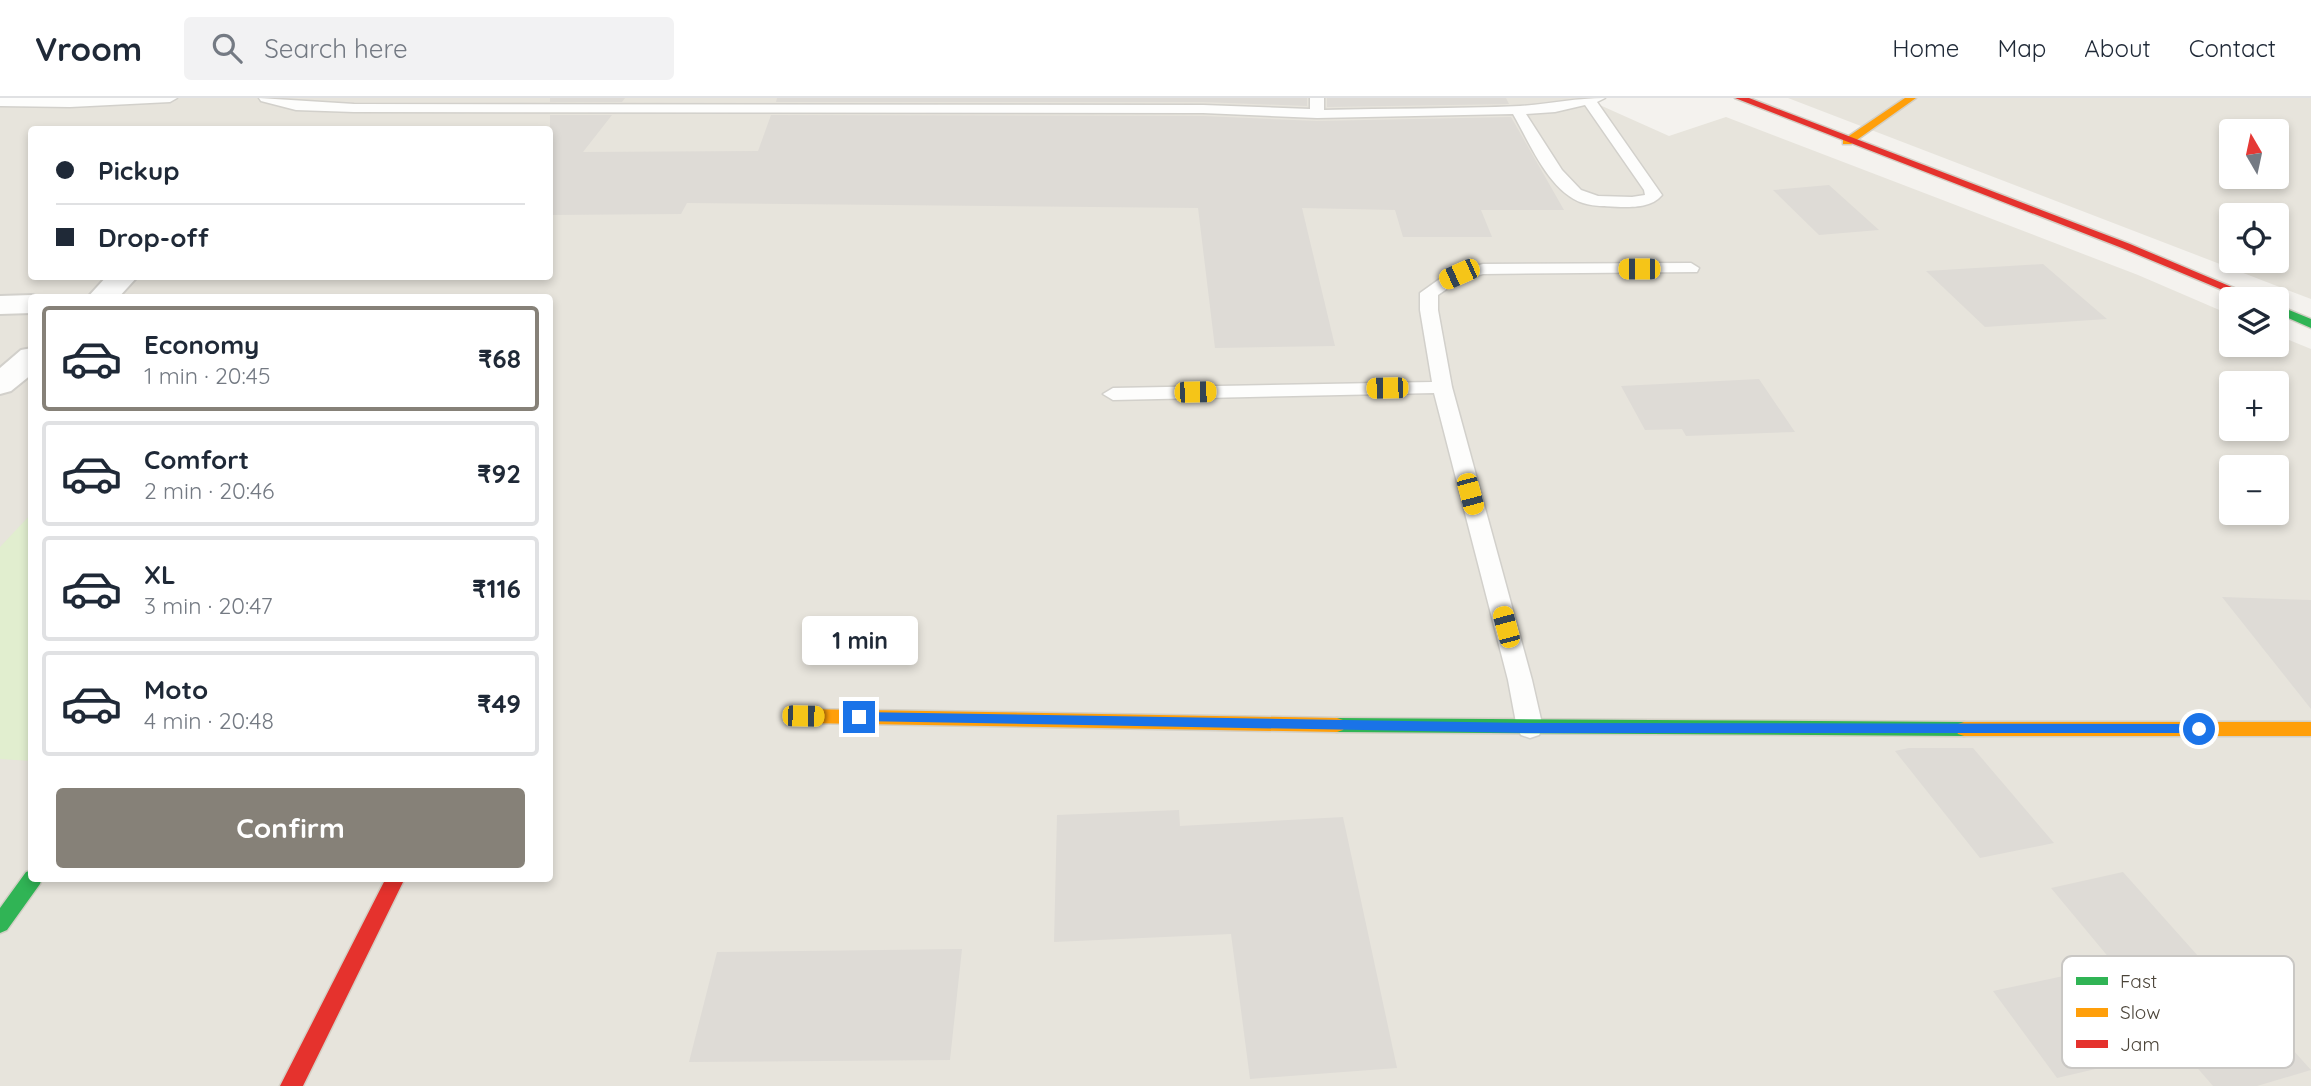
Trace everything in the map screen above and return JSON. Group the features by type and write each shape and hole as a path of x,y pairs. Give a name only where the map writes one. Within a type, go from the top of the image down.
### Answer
{"street":[{"path":"1740,98 1847,142 2226,287"},
{"path":"1847,142 1910,98"},
{"path":"105,294 120,280"},
{"path":"0,305 28,304"},
{"path":"2289,314 2311,324"},
{"path":"0,384 28,360"},
{"path":"803,716 1530,728 2311,729"},
{"path":"0,924 30,882"},
{"path":"291,1086 394,882"}],"lane":[{"path":"0,102 70,103 170,98"},
{"path":"266,98 301,102 360,103 1204,104 1317,114 1555,108 1590,99 1654,195 1636,203 1587,199 1574,193 1563,181 1517,110"},
{"path":"1317,98 1317,114"},
{"path":"1530,728 1442,387 1429,310 1429,293 1445,280 1483,269 1691,268"},
{"path":"1113,394 1442,387"}],"shaded area":[{"path":"0,98 1584,98 1669,136 1726,117 2138,275 2219,310 2219,357 2289,357 2289,340 2311,349 2311,1086 0,1086"},
{"path":"1788,98 2311,98 2311,299 2289,291 2289,287 2280,287 2243,273 2289,273 2289,203 2219,203 2219,264"}],"green space":[{"path":"28,517 28,761 0,759 0,547"}],"building":[{"path":"550,98 625,98 622,102 550,102"},
{"path":"777,98 1307,98 1307,106 1203,102 776,102"},
{"path":"1327,98 1506,98 1509,104 1327,107"},
{"path":"550,115 612,115 583,152 758,151 771,115 1203,116 1317,121 1511,117 1564,210 1481,210 1492,237 1403,237 1395,210 1302,208 1335,346 1215,348 1198,208 687,203 681,214 553,215 553,126 550,126"},
{"path":"1829,185 1879,230 1819,235 1773,190"},
{"path":"2043,264 2107,319 1985,327 1926,271"},
{"path":"1759,379 1795,432 1686,436 1682,429 1645,430 1621,386"},
{"path":"2222,597 2311,600 2311,709"},
{"path":"1909,748 1973,748 2054,843 1980,858 1895,751"},
{"path":"1179,810 1180,826 1343,817 1397,1068 1250,1079 1231,934 1054,942 1057,815"},
{"path":"2123,872 2198,956 2108,956 2051,888"},
{"path":"962,949 950,1060 689,1062 717,952"},
{"path":"2062,976 2062,1068 2100,1068 2057,1078 1993,991"},
{"path":"2294,1051 2311,1070 2257,1086 2213,1086 2197,1068 2294,1068"}],"traffic: fast":[{"path":"2289,314 2311,324"},
{"path":"1337,725 1964,729"},
{"path":"0,924 30,882"}],"traffic: slow":[{"path":"1847,142 1911,98"},
{"path":"803,716 1337,725"},
{"path":"1964,729 2311,729"}],"traffic: jam":[{"path":"1740,98 2126,246 2225,287"},
{"path":"291,1086 394,882"}],"route":[{"path":"859,717 1530,728 2199,729"}]}
